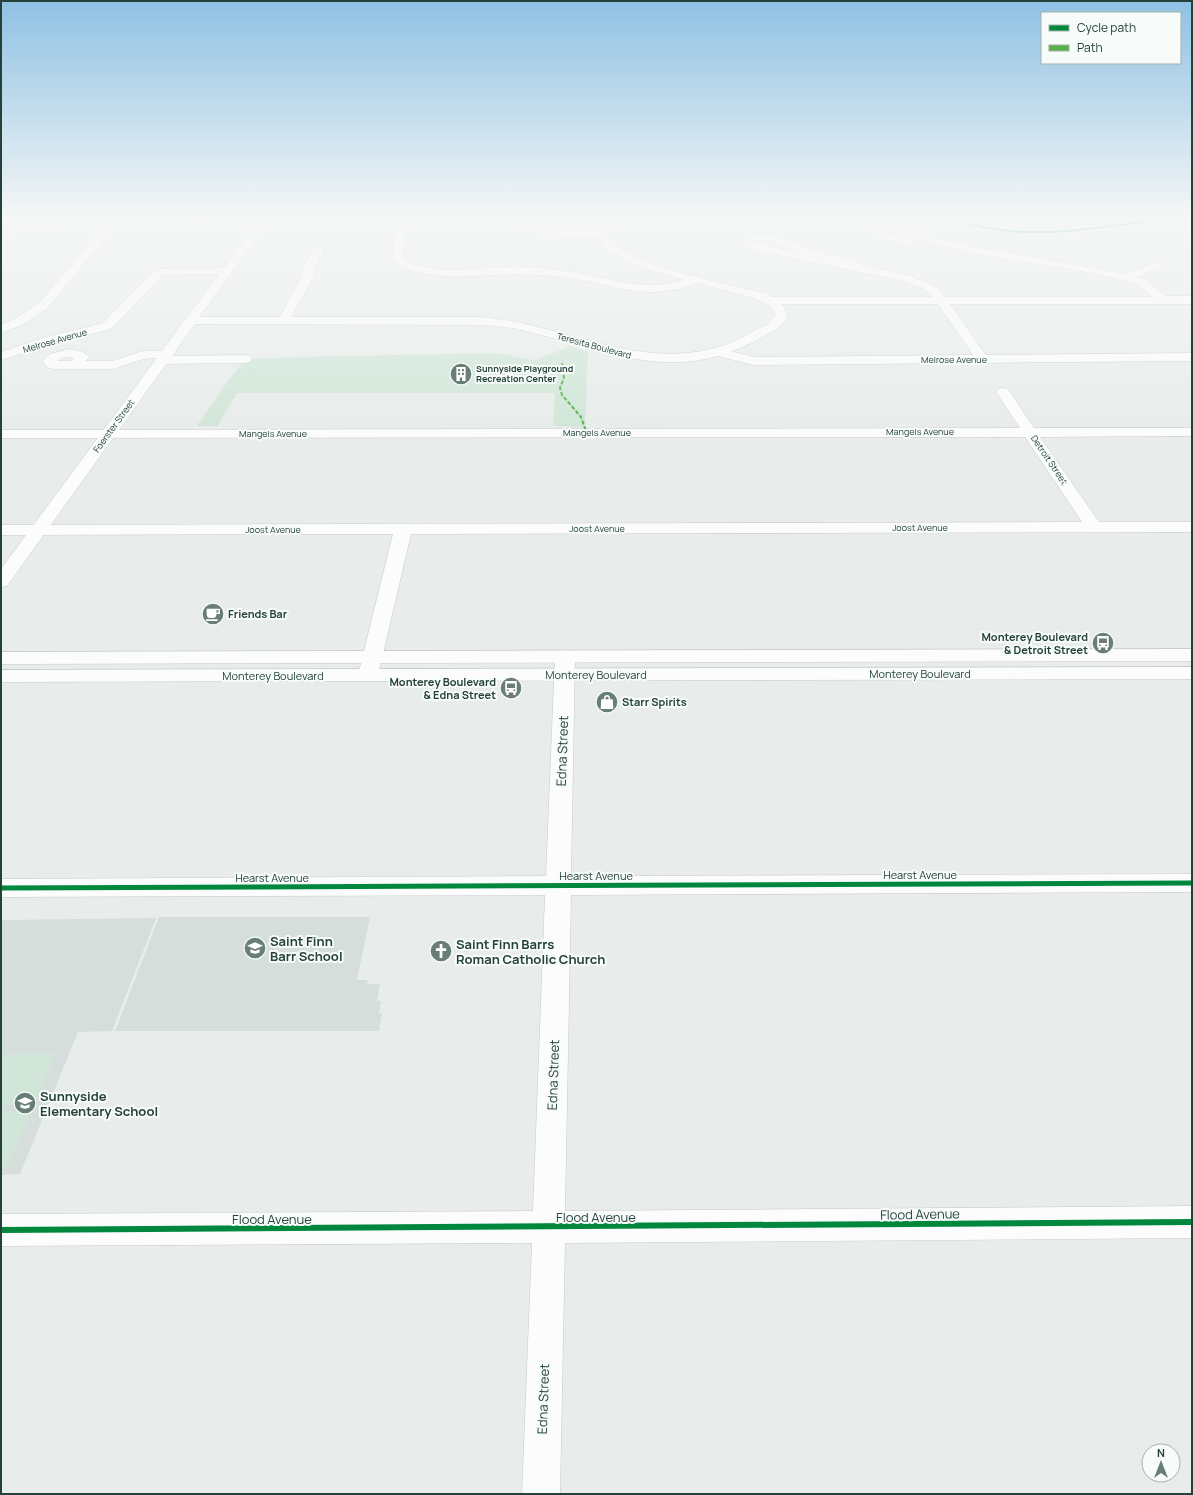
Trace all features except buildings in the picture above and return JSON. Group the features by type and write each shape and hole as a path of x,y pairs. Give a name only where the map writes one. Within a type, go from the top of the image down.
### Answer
{"street":[{"path":"1,329 30,315 47,302 60,287"},
{"name":"Melrose Avenue","path":"1,356 48,341 104,327 109,324 144,287"},
{"name":"Foerster Street","path":"1,582 216,287"},
{"path":"284,320 302,287"},
{"path":"626,287 654,289 671,287"},
{"path":"724,287 771,301 1192,300"},
{"path":"928,287 934,290 943,300 983,360"},
{"path":"1147,287 1162,300"},
{"name":"Teresita Boulevard","path":"192,320 482,321 525,327 612,352 636,357 660,359 686,358 718,352 772,327 779,321 782,315 780,310 771,301"},
{"name":"Melrose Avenue","path":"718,352 754,361 1192,357"},
{"path":"76,365 112,365 143,355 245,359"},
{"name":"Detroit Street","path":"1003,392 1094,528"},
{"name":"Mangels Avenue","path":"1,434 1192,432"},
{"name":"Joost Avenue","path":"1,530 1192,527"},
{"path":"370,666 403,530"},
{"name":"Monterey Boulevard","path":"885,665 1192,655"},
{"name":"Monterey Boulevard","path":"1,658 370,666 885,665 1192,673"},
{"name":"Monterey Boulevard","path":"1,676 370,666"},
{"name":"Edna Street","path":"541,1494 564,666"},
{"name":"Hearst Avenue","path":"1,888 1192,883"},
{"name":"Flood Avenue","path":"1,1230 1192,1222"}],"shaded area":[{"name":"Saint Finn Barr School","path":"159,917 370,917 357,980 368,980 367,984 380,984 377,1001 381,1001 379,1013 382,1013 379,1031 115,1031"},
{"name":"Sunnyside Elementary School","path":"156,918 112,1031 78,1032 20,1174 1,1175 1,920"}],"green space":[{"path":"572,346 588,352 585,427 553,426 555,393 237,393 217,426 197,426 245,359 495,353 534,360"},
{"path":"6,1054 55,1054 35,1105 1,1105 1,1064"},
{"path":"1,1111 31,1111 6,1168 1,1168"}],"marked path":[{"path":"562,363 564,378 560,388 562,395 581,417 587,434"}],"cycle path":[{"path":"1,888 1192,883"},
{"path":"1,1230 1192,1222"}],"place":[{"name":"Sunnyside Playground Recreation Center","path":"461,374"},
{"name":"Friends Bar","path":"213,614"},
{"name":"Monterey Boulevard & Detroit Street","path":"1103,643"},
{"name":"Monterey Boulevard & Edna Street","path":"511,688"},
{"name":"Starr Spirits","path":"607,702"},
{"name":"Saint Finn Barr School","path":"255,948"},
{"name":"Saint Finn Barrs Roman Catholic Church","path":"441,951"},
{"name":"Sunnyside Elementary School","path":"25,1103"}]}
